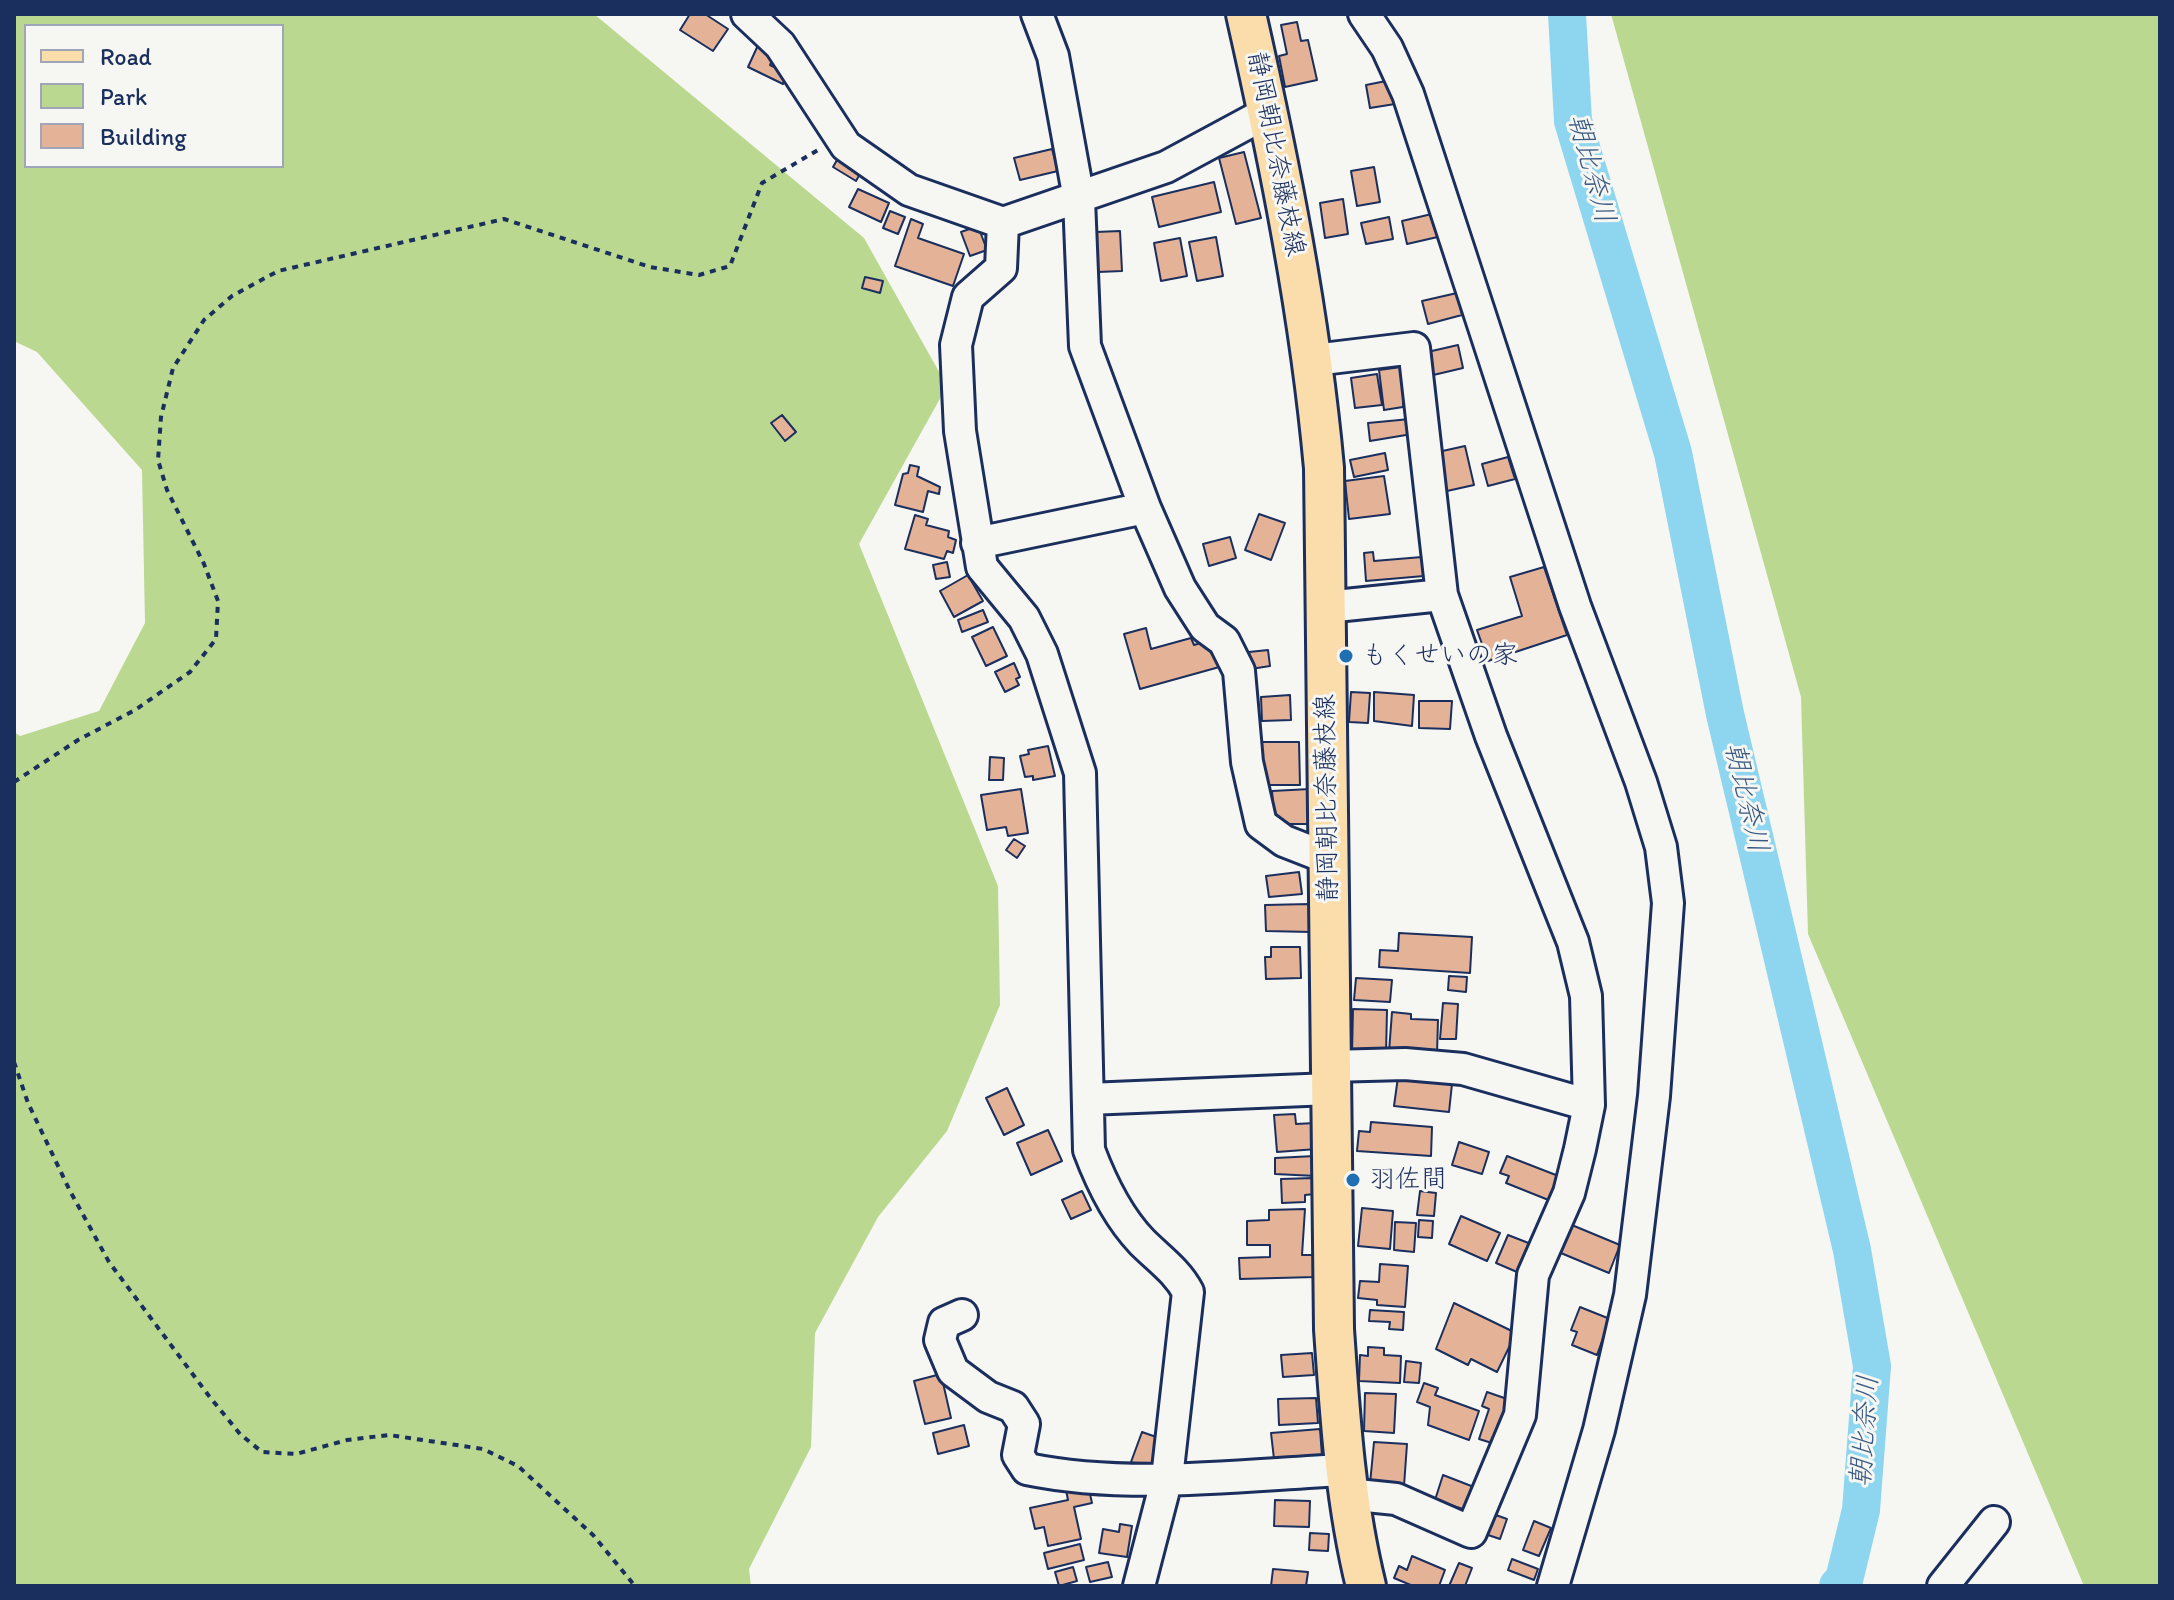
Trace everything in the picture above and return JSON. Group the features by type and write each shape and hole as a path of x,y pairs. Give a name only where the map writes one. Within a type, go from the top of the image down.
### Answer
{"main road":[{"name":"静岡朝比奈藤枝線","path":"1246,14 1268,112 1314,360 1324,468 1334,1329 1346,1482 1366,1586"}],"street":[{"path":"747,14 780,45 838,139 873,168 909,190 1003,223 1166,167 1268,112"},
{"path":"1037,14 1053,56 1079,199 1085,346 1145,508 1180,588 1205,627 1224,641 1239,671 1247,762 1261,824 1284,841 1330,859"},
{"path":"1364,14 1387,48 1408,94 1575,606 1641,782 1661,847 1668,903 1664,993 1641,1230 1599,1430 1553,1586"},
{"path":"1003,223 1001,268 968,297 956,345 960,431 977,543 982,567 1024,618 1042,654 1080,773 1089,1150 1099,1177 1140,1240 1181,1277 1188,1292 1167,1478 1139,1586"},
{"path":"962,1315 944,1323 940,1340 953,1371 988,1397 1013,1407 1024,1424 1018,1455 1027,1469 1061,1476 1346,1482 1396,1499 1471,1532 1520,1415 1533,1275 1569,1193 1589,1105 1586,996 1573,942 1491,736 1442,595 1414,348 1314,360"},
{"path":"977,543 1145,508"},
{"path":"1326,607 1442,595"},
{"path":"1088,1099 1330,1078 1405,1064 1463,1069 1589,1105"},
{"path":"1943,1586 1994,1522"}],"path":[{"path":"14,782 78,740 135,710 190,672 216,639 218,601 167,490 158,460 161,417 173,368 204,320 232,296 278,271 504,219 650,267 699,275 730,266 762,183 838,139"},
{"path":"14,1062 28,1103 70,1191 109,1262 240,1434 262,1452 296,1454 347,1440 389,1435 483,1449 518,1466 593,1535 635,1586"}],"green space":[{"path":"14,14 594,14 864,238 947,386 859,544 998,886 1000,1005 947,1131 878,1217 815,1333 811,1447 749,1569 751,1586 14,1586 14,732 20,736 99,711 145,623 142,470 37,352 14,341"},
{"path":"1611,14 2160,14 2160,1586 2084,1586 1808,934 1801,697"}],"building":[{"path":"690,14 705,14 728,29 713,51 680,30"},
{"path":"1297,22 1301,41 1308,40 1317,80 1285,87 1279,56 1287,54 1281,25"},
{"path":"759,43 767,47 764,53 774,57 770,65 788,74 783,84 748,67"},
{"path":"1391,80 1395,104 1370,108 1366,85"},
{"path":"1052,149 1058,171 1020,180 1014,158"},
{"path":"1244,152 1261,218 1236,224 1219,158"},
{"path":"837,160 860,174 856,181 833,167"},
{"path":"1374,167 1380,202 1357,206 1351,171"},
{"path":"1214,182 1221,212 1159,227 1152,197"},
{"path":"858,189 889,203 881,222 849,207"},
{"path":"1343,199 1348,234 1325,238 1320,203"},
{"path":"890,211 905,217 898,234 883,228"},
{"path":"1436,213 1442,236 1407,244 1402,221"},
{"path":"1389,217 1393,239 1366,244 1361,223"},
{"path":"911,219 923,224 918,238 964,254 953,286 895,266"},
{"path":"978,226 987,250 970,256 961,232"},
{"path":"1120,231 1122,271 1098,272 1096,232"},
{"path":"1216,237 1223,276 1197,281 1189,242"},
{"path":"1180,238 1187,276 1161,281 1154,243"},
{"path":"865,277 883,281 880,293 862,288"},
{"path":"1457,293 1462,315 1428,324 1422,301"},
{"path":"1458,345 1463,368 1429,376 1423,353"},
{"path":"1401,367 1402,376 1405,376 1403,407 1384,410 1379,370"},
{"path":"1377,374 1382,405 1355,408 1351,378"},
{"path":"782,415 796,432 785,441 771,423"},
{"path":"1410,419 1412,434 1370,441 1368,423"},
{"path":"1465,446 1474,485 1447,491 1438,452"},
{"path":"1385,453 1388,470 1354,477 1350,460"},
{"path":"1508,457 1515,479 1488,486 1482,464"},
{"path":"910,465 919,467 917,476 940,487 939,494 928,491 923,512 895,505 903,474 908,473"},
{"path":"1384,476 1390,514 1349,519 1345,481"},
{"path":"1259,514 1285,523 1271,560 1245,550"},
{"path":"915,515 928,519 926,525 949,531 948,537 956,540 953,553 947,551 944,559 905,549"},
{"path":"1230,537 1236,558 1209,566 1203,544"},
{"path":"1373,552 1374,561 1422,557 1424,576 1366,581 1364,553"},
{"path":"947,562 950,577 936,579 933,565"},
{"path":"1544,567 1567,635 1488,661 1477,630 1522,616 1510,577"},
{"path":"968,575 983,601 954,617 940,591"},
{"path":"983,610 988,622 962,632 958,620"},
{"path":"993,627 1007,656 986,666 972,637"},
{"path":"1146,628 1151,649 1191,638 1194,645 1208,641 1223,666 1140,689 1124,634"},
{"path":"1268,650 1270,666 1251,669 1249,652"},
{"path":"1014,663 1020,677 1016,679 1019,685 1005,692 995,672"},
{"path":"1351,692 1370,693 1368,723 1349,722"},
{"path":"1374,692 1414,695 1412,726 1374,721"},
{"path":"1290,695 1291,720 1262,721 1261,697"},
{"path":"1419,701 1452,701 1450,729 1419,728"},
{"path":"1262,742 1299,742 1300,785 1262,785"},
{"path":"1048,746 1055,776 1033,780 1033,776 1025,777 1020,756 1029,754 1028,750"},
{"path":"990,757 1004,758 1003,780 989,780"},
{"path":"1021,789 1028,833 1008,836 1006,827 987,830 981,795"},
{"path":"1310,789 1311,824 1275,824 1272,791"},
{"path":"1014,839 1025,846 1017,858 1006,850"},
{"path":"1299,872 1302,894 1269,897 1266,876"},
{"path":"1310,904 1311,932 1266,931 1265,905"},
{"path":"1399,933 1472,937 1470,973 1379,967 1380,950 1398,951"},
{"path":"1271,947 1300,947 1301,978 1266,979 1265,957 1271,957"},
{"path":"1449,976 1467,977 1466,992 1448,990"},
{"path":"1356,978 1392,980 1390,1002 1354,1000"},
{"path":"1443,1003 1458,1004 1456,1039 1440,1039"},
{"path":"1353,1009 1387,1010 1386,1054 1352,1054"},
{"path":"1392,1012 1411,1014 1411,1019 1438,1020 1437,1054 1389,1052"},
{"path":"1398,1077 1452,1084 1449,1112 1394,1106"},
{"path":"1007,1088 1024,1125 1004,1135 986,1098"},
{"path":"1295,1114 1296,1124 1315,1123 1317,1149 1277,1152 1274,1115"},
{"path":"1371,1122 1432,1127 1431,1156 1357,1151 1359,1131 1370,1132"},
{"path":"1048,1130 1062,1161 1031,1175 1017,1143"},
{"path":"1459,1142 1489,1152 1482,1174 1452,1165"},
{"path":"1315,1156 1316,1176 1275,1174 1275,1158"},
{"path":"1507,1156 1561,1177 1551,1201 1506,1183 1509,1176 1500,1173"},
{"path":"1314,1178 1315,1194 1305,1195 1305,1202 1282,1203 1281,1179"},
{"path":"1082,1191 1091,1210 1071,1219 1062,1200"},
{"path":"1420,1191 1436,1193 1434,1216 1417,1215"},
{"path":"1362,1208 1393,1211 1390,1249 1358,1246"},
{"path":"1305,1209 1302,1255 1315,1255 1315,1277 1240,1279 1239,1258 1270,1257 1270,1245 1247,1245 1247,1221 1269,1220 1269,1210"},
{"path":"1461,1216 1500,1233 1487,1261 1449,1244"},
{"path":"1419,1220 1433,1221 1432,1238 1418,1237"},
{"path":"1395,1222 1416,1223 1414,1252 1394,1250"},
{"path":"1567,1223 1620,1245 1609,1273 1556,1251"},
{"path":"1508,1235 1531,1244 1517,1272 1496,1263"},
{"path":"1380,1264 1408,1266 1405,1307 1377,1305 1377,1300 1358,1298 1360,1281 1379,1282"},
{"path":"1454,1303 1516,1333 1497,1372 1471,1359 1468,1365 1436,1349"},
{"path":"1580,1307 1610,1319 1597,1355 1572,1345 1577,1332 1571,1330"},
{"path":"1370,1310 1404,1312 1403,1330 1389,1329 1390,1322 1369,1321"},
{"path":"1368,1347 1384,1348 1384,1355 1401,1356 1400,1383 1359,1381 1360,1355 1368,1356"},
{"path":"1312,1353 1314,1375 1283,1377 1281,1355"},
{"path":"1406,1361 1421,1363 1419,1383 1404,1382"},
{"path":"941,1374 951,1418 925,1424 914,1381"},
{"path":"1424,1383 1438,1388 1435,1395 1479,1411 1469,1440 1428,1425 1430,1407 1417,1402"},
{"path":"1487,1392 1510,1400 1495,1444 1479,1439 1489,1409 1482,1406"},
{"path":"1365,1393 1396,1394 1394,1433 1364,1431"},
{"path":"1316,1398 1318,1423 1279,1425 1278,1399"},
{"path":"964,1425 969,1446 938,1454 933,1433"},
{"path":"1320,1429 1322,1456 1274,1459 1271,1433"},
{"path":"1142,1432 1162,1439 1151,1469 1131,1462"},
{"path":"1374,1442 1407,1444 1404,1486 1370,1484"},
{"path":"1443,1475 1479,1489 1472,1512 1435,1500"},
{"path":"1088,1485 1092,1503 1074,1507 1081,1539 1048,1546 1044,1527 1035,1529 1030,1508 1068,1500 1066,1490"},
{"path":"1275,1500 1310,1501 1309,1527 1274,1526"},
{"path":"1493,1514 1507,1519 1500,1539 1485,1534"},
{"path":"1534,1521 1551,1528 1539,1556 1523,1550"},
{"path":"1120,1524 1132,1526 1127,1557 1099,1553 1103,1529 1119,1532"},
{"path":"1310,1533 1329,1534 1328,1551 1309,1550"},
{"path":"1080,1544 1084,1560 1048,1569 1044,1553"},
{"path":"1412,1556 1445,1570 1439,1586 1413,1586 1394,1578 1399,1566 1407,1570"},
{"path":"1512,1559 1538,1569 1534,1580 1508,1570"},
{"path":"1108,1562 1112,1577 1090,1582 1086,1567"},
{"path":"1459,1563 1472,1568 1465,1586 1449,1586"},
{"path":"1073,1567 1077,1581 1059,1586 1055,1572"},
{"path":"1273,1569 1308,1572 1306,1586 1271,1586"}],"waterway":[{"name":"朝比奈川","path":"1567,14 1573,121 1673,453 1725,714 1852,1250 1872,1366 1861,1510 1844,1580 1838,1586"}],"place":[{"name":"もくせいの家","path":"1346,656"},
{"name":"羽佐間","path":"1353,1180"}]}
